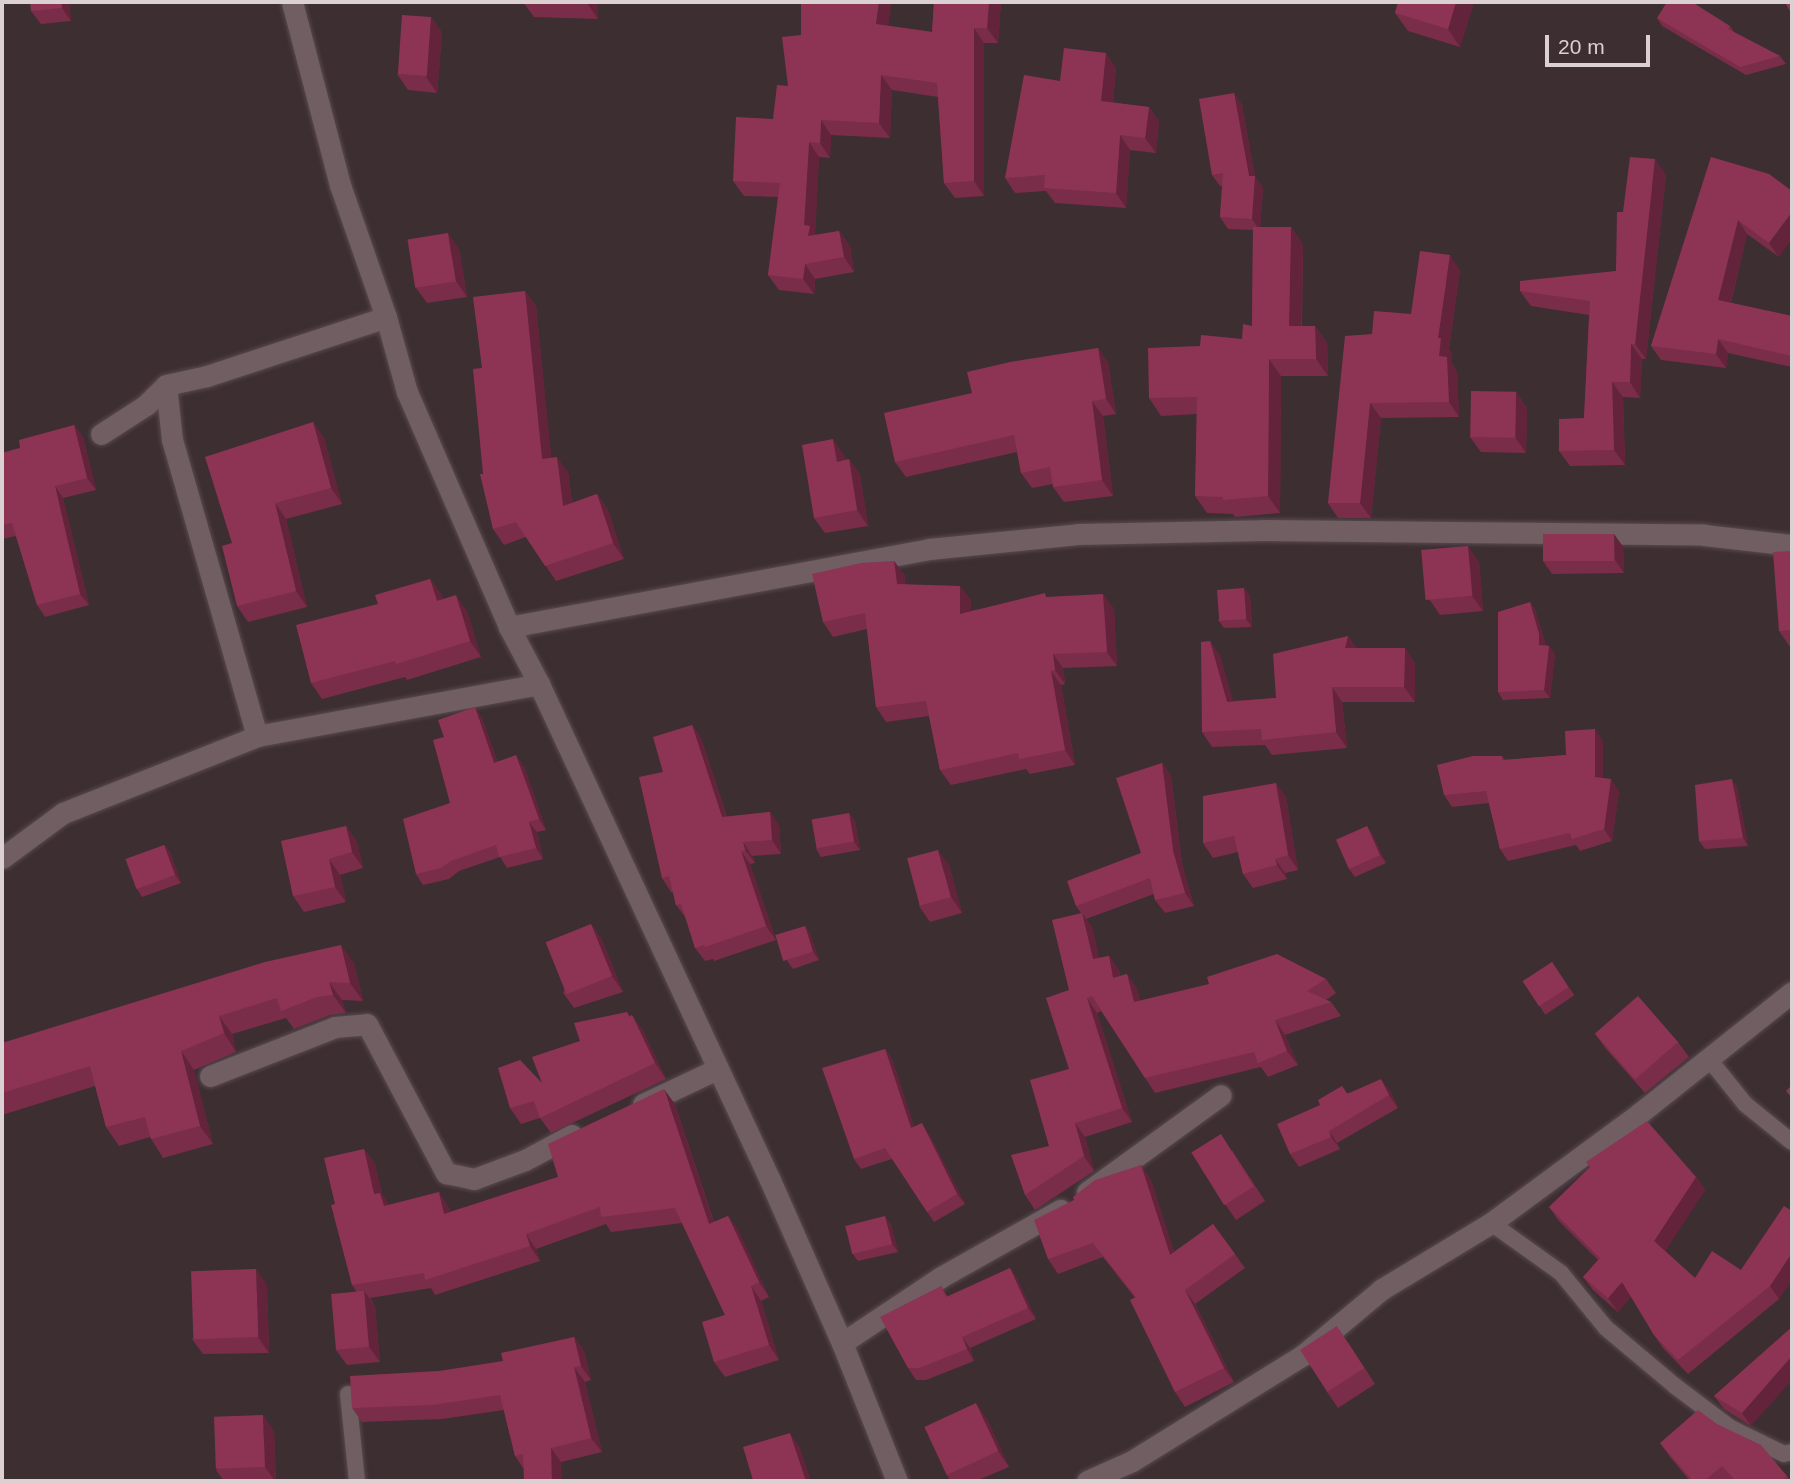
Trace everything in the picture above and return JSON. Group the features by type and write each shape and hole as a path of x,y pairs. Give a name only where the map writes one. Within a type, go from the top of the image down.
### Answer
{"street":[{"path":"292,2 340,185 386,317 407,392 509,627 539,684 842,1343 897,1481"},
{"path":"101,434 146,405 166,385 207,376 386,317"},
{"path":"166,385 172,440 257,736"},
{"path":"509,627 929,549 1078,534 1263,530 1704,535 1792,545"},
{"path":"2,858 63,813 257,736 539,684"},
{"path":"1087,1481 1132,1461 1303,1354 1382,1289 1491,1223 1709,1059 1792,992"},
{"path":"209,1076 335,1027 368,1024 446,1172 474,1179 525,1160 594,1125"},
{"path":"625,1111 718,1069"},
{"path":"842,1343 941,1277 1065,1208 1222,1095"}],"lane":[{"path":"1709,1059 1745,1104 1792,1142"},
{"path":"1491,1223 1561,1273 1606,1328 1675,1386 1731,1428 1784,1454 1792,1452"},
{"path":"348,1394 357,1481"}],"building":[{"path":"30,2 61,2 62,8 31,11"},
{"path":"801,2 879,2 876,24 932,32 934,2 989,2 987,28 974,28 974,181 944,183 937,83 881,75 879,123 821,120 820,143 809,142 804,225 810,226 808,236 839,231 844,257 805,264 803,279 768,275 780,183 733,181 736,117 773,119 777,85 788,86 782,37 801,35"},
{"path":"1398,2 1456,2 1448,29 1395,13"},
{"path":"1667,2 1692,2 1730,26 1728,29 1780,56 1740,67 1657,18"},
{"path":"1792,2 1792,14 1785,3"},
{"path":"402,15 431,17 427,76 398,74"},
{"path":"1064,48 1106,53 1101,101 1149,107 1145,138 1120,135 1116,193 1044,188 1045,175 1005,178 1024,75 1060,81"},
{"path":"1234,93 1249,176 1255,176 1252,219 1220,217 1223,173 1212,175 1199,99"},
{"path":"1630,157 1655,159 1635,344 1631,344 1630,382 1612,382 1614,450 1559,451 1559,419 1584,418 1590,301 1520,291 1520,281 1616,271 1617,212 1623,212"},
{"path":"1711,157 1769,174 1792,191 1792,212 1769,243 1738,220 1718,300 1792,316 1792,356 1718,339 1716,354 1651,346"},
{"path":"1253,227 1291,227 1289,326 1315,326 1316,359 1269,359 1268,496 1223,500 1223,497 1195,496 1197,397 1149,398 1148,348 1200,346 1201,335 1242,339 1243,324 1252,326"},
{"path":"448,233 456,281 415,288 408,239"},
{"path":"1420,251 1450,255 1438,338 1441,338 1439,356 1447,357 1449,402 1370,403 1360,503 1328,503 1345,336 1372,334 1374,311 1411,314"},
{"path":"525,291 542,459 557,457 563,506 597,494 613,543 545,566 516,522 493,529 480,474 483,474 473,369 482,368 473,297"},
{"path":"1098,348 1106,399 1092,401 1102,480 1053,487 1050,467 1021,473 1014,435 895,462 884,413 972,393 967,372"},
{"path":"1471,391 1516,392 1515,438 1470,437"},
{"path":"313,422 331,488 275,503 296,591 237,606 222,546 232,543 205,457"},
{"path":"74,425 87,478 55,486 80,594 37,605 12,523 2,525 2,453 20,448 19,440"},
{"path":"833,439 837,462 849,459 857,510 814,518 802,445"},
{"path":"1543,534 1614,534 1614,561 1543,561"},
{"path":"1468,546 1472,596 1426,600 1421,550"},
{"path":"1792,551 1792,630 1779,631 1773,552"},
{"path":"894,561 897,584 960,586 960,614 1045,593 1046,597 1103,594 1107,652 1053,654 1055,670 1051,671 1065,750 1019,759 1018,753 940,770 926,701 876,707 865,613 823,622 812,574 861,563"},
{"path":"430,579 437,601 456,595 470,641 396,664 395,661 311,683 296,625 378,604 375,595"},
{"path":"1244,588 1246,619 1219,621 1217,590"},
{"path":"1530,602 1539,634 1539,645 1549,646 1544,690 1498,692 1498,612"},
{"path":"1348,636 1345,648 1405,648 1404,687 1332,687 1336,732 1262,740 1261,729 1202,732 1201,642 1210,641 1227,702 1276,698 1273,654"},
{"path":"475,707 494,763 516,755 539,819 529,822 536,848 499,857 496,845 451,861 441,868 416,874 403,819 450,803 433,740 444,737 438,720"},
{"path":"692,725 722,817 770,812 772,840 743,842 745,850 741,851 766,926 695,948 681,904 676,905 669,876 662,878 639,777 663,772 653,737"},
{"path":"1595,729 1595,777 1611,779 1604,829 1572,839 1570,833 1500,849 1486,791 1444,795 1437,765 1473,756 1502,756 1502,760 1566,755 1565,731"},
{"path":"1162,763 1173,851 1185,893 1155,900 1150,878 1076,906 1067,881 1141,853 1116,778"},
{"path":"1732,779 1743,838 1699,841 1695,785"},
{"path":"1276,783 1288,855 1275,859 1277,865 1243,874 1234,836 1203,843 1203,796"},
{"path":"849,813 854,842 817,848 812,820"},
{"path":"346,826 352,852 329,859 335,887 293,896 281,841"},
{"path":"1367,826 1380,855 1349,869 1336,840"},
{"path":"164,845 175,875 136,889 125,859"},
{"path":"938,850 951,897 920,906 907,858"},
{"path":"1082,913 1093,959 1109,956 1113,978 1127,974 1134,1002 1209,984 1207,977 1277,954 1326,979 1307,991 1331,1002 1275,1020 1287,1051 1258,1063 1254,1052 1145,1078 1092,996 1087,998 1122,1108 1075,1123 1084,1156 1025,1195 1011,1155 1049,1146 1030,1080 1069,1069 1046,998 1069,990 1052,920"},
{"path":"591,924 612,976 567,994 546,942"},
{"path":"805,926 813,952 783,961 775,935"},
{"path":"341,945 350,983 329,982 333,995 317,997 281,1011 277,998 219,1016 224,1033 181,1051 200,1126 151,1139 145,1117 106,1127 90,1066 2,1093 2,1043 265,962"},
{"path":"1552,962 1568,987 1539,1006 1523,981"},
{"path":"1638,996 1678,1042 1635,1079 1595,1033"},
{"path":"627,1012 629,1017 632,1015 655,1063 540,1118 534,1101 510,1108 498,1068 520,1060 542,1083 532,1057 580,1041 574,1023"},
{"path":"885,1049 911,1128 922,1123 957,1194 927,1212 885,1148 854,1159 822,1068"},
{"path":"1381,1079 1389,1095 1329,1131 1331,1137 1290,1154 1277,1124 1320,1105 1318,1100 1342,1086 1347,1094"},
{"path":"1792,1085 1792,1098 1786,1091"},
{"path":"664,1089 709,1224 728,1216 759,1282 751,1286 769,1345 714,1362 702,1322 725,1315 675,1208 601,1217 600,1207 526,1234 530,1246 425,1280 424,1273 352,1285 331,1205 335,1204 324,1158 364,1149 374,1194 380,1193 384,1206 439,1192 444,1214 558,1177 548,1144"},
{"path":"1647,1121 1696,1177 1654,1241 1695,1278 1712,1251 1741,1270 1784,1206 1792,1211 1792,1253 1770,1286 1678,1360 1654,1335 1622,1282 1608,1298 1583,1277 1600,1258 1549,1207 1590,1167 1586,1162"},
{"path":"1221,1134 1254,1187 1224,1205 1191,1153"},
{"path":"1141,1165 1170,1255 1213,1224 1235,1254 1185,1290 1224,1368 1175,1392 1130,1300 1136,1297 1093,1243 1048,1259 1034,1220 1074,1200 1073,1197 1095,1180"},
{"path":"885,1216 892,1244 852,1254 845,1226"},
{"path":"1010,1268 1028,1308 962,1337 967,1349 919,1368 908,1368 880,1317 941,1286 946,1297"},
{"path":"256,1269 258,1337 193,1339 191,1271"},
{"path":"364,1291 369,1347 336,1350 331,1294"},
{"path":"1337,1326 1364,1368 1327,1392 1300,1350"},
{"path":"1792,1327 1792,1356 1742,1413 1714,1396"},
{"path":"574,1337 581,1366 574,1367 591,1438 551,1448 552,1481 524,1481 523,1454 515,1456 500,1395 432,1405 352,1408 350,1376 439,1371 503,1361 501,1353"},
{"path":"976,1403 998,1451 947,1475 924,1427"},
{"path":"1698,1410 1717,1424 1761,1445 1787,1476 1781,1481 1736,1481 1722,1466 1704,1481 1693,1481 1660,1443"},
{"path":"263,1415 265,1467 216,1469 214,1417"},
{"path":"790,1433 806,1481 749,1481 753,1480 743,1447"}]}
